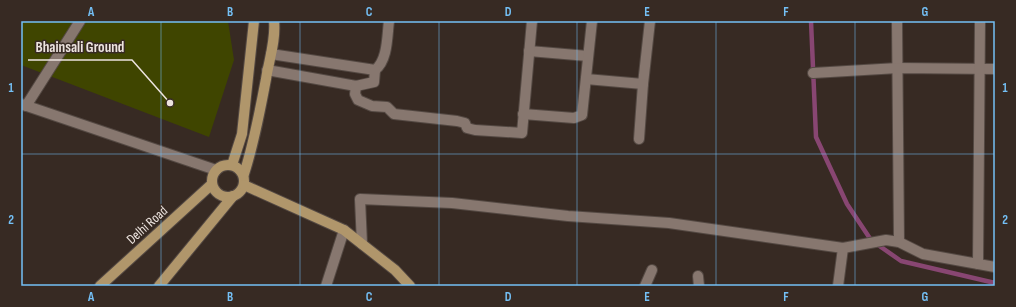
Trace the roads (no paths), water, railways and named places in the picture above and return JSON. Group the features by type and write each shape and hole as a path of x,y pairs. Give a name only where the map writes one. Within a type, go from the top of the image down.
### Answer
{"main road":[{"path":"232,164 242,134 254,21"},
{"path":"159,286 233,196 242,190 244,185 244,174 251,153 268,70 275,31 274,21"},
{"path":"233,196 228,197 218,193 212,184 213,173 221,166 232,164 237,166 244,174"},
{"name":"Delhi Road","path":"100,286 212,184"},
{"path":"244,185 344,230 395,270 410,286"}],"street":[{"path":"80,21 23,105 216,170"},
{"path":"271,54 375,70 380,67 384,57 389,21"},
{"path":"356,86 355,94 358,100 372,106 387,107 394,114 457,121 465,123 467,128 475,130 522,133 532,21"},
{"path":"524,114 574,118 582,115 592,21"},
{"path":"639,139 650,21"},
{"path":"898,21 899,242"},
{"path":"978,264 980,21"},
{"path":"529,51 588,56"},
{"path":"813,73 898,68 995,69"},
{"path":"268,70 356,86 374,82 375,70"},
{"path":"586,79 643,84"},
{"path":"362,244 360,199 452,203 568,216 669,223 843,248 886,240 899,242 923,254 995,267"},
{"path":"326,286 344,230"},
{"path":"838,286 843,248"},
{"path":"645,286 652,270"}],"waterway":[{"path":"811,21 816,137 847,204 871,240 901,261 995,283"}],"place":[{"name":"Bhainsali Ground","path":"170,103"}]}
